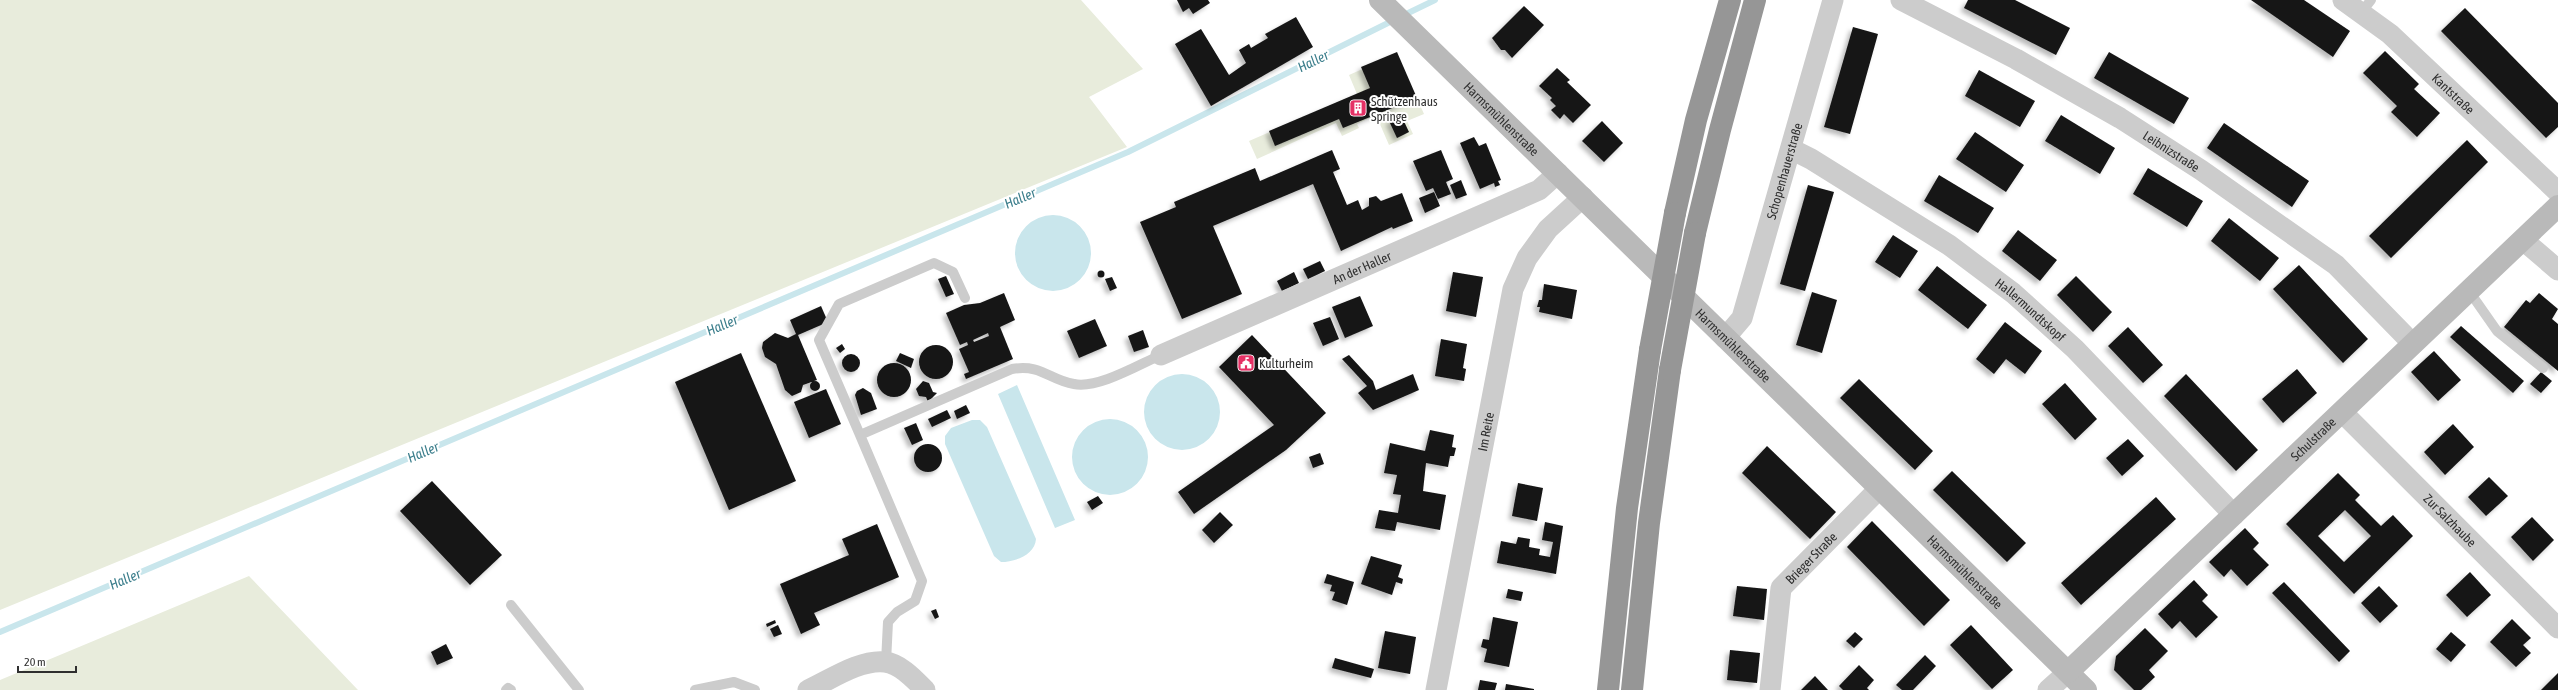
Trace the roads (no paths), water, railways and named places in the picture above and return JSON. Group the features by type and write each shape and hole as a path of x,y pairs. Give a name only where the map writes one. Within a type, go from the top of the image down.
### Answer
{"highway":[{"path":"1608,690 1627,508 1650,350 1675,213 1696,120 1730,0"},
{"path":"1632,690 1649,523 1670,370 1695,233 1720,130 1755,0"}],"street":[{"name":"Schopenhauerstraße","path":"1725,338 1742,318 1833,0"},
{"name":"Leibnizstraße","path":"1901,0 2016,59 2120,118 2201,170 2336,264 2413,344"},
{"name":"Kantstraße","path":"2344,0 2366,6 2390,34 2558,192"},
{"name":"Harmsmühlenstraße","path":"1381,2 1583,197 1725,338 2086,690"},
{"name":"Hallermundtskopf","path":"1791,149 1811,159 1949,245 2013,293 2075,349 2234,514"},
{"name":"An der Haller","path":"1161,355 1538,190 1558,173"},
{"name":"Im Reite","path":"1436,690 1513,289 1527,258 1548,229 1583,197"},
{"name":"Schulstraße","path":"2068,672 2558,206"},
{"path":"2523,240 2558,270"},
{"name":"Zur Salzhaube","path":"2342,412 2558,628"},
{"name":"Brieger Straße","path":"1770,690 1781,588 1880,489"},
{"path":"808,690 856,668 872,663 886,662 899,668 925,690"},
{"path":"2048,690 2068,672"}],"lane":[{"path":"886,662 888,622 897,612 915,601 922,581 819,340 839,304 934,263 953,272 965,298"},
{"path":"2469,291 2497,331 2543,368"},
{"path":"860,435 1012,369 1025,367 1039,370 1074,384 1091,385 1161,355"},
{"path":"510,605 579,690"},
{"path":"695,690 734,682 755,690"},
{"path":"506,690 508,688 511,690"}],"water":[{"path":"1053,215 1068,218 1080,226 1088,238 1091,253 1088,268 1080,280 1068,288 1053,291 1038,288 1026,280 1018,268 1015,253 1018,238 1026,226 1038,218"},
{"path":"1182,374 1196,377 1209,385 1217,398 1220,412 1217,426 1209,439 1196,447 1182,450 1168,447 1155,439 1147,426 1144,412 1147,398 1155,385 1168,377"},
{"path":"1017,385 1075,520 1055,528 998,394"},
{"path":"1110,419 1124,422 1137,430 1145,443 1148,457 1145,471 1137,484 1124,492 1110,495 1096,492 1083,484 1075,471 1072,457 1075,443 1083,430 1096,422"},
{"path":"972,420 980,420 987,427 1036,539 1035,545 1028,553 1012,561 1001,562 994,556 945,444 945,436 951,428"}],"waterway":[{"name":"Haller","path":"1402,16 1435,0"},
{"name":"Haller","path":"0,632 1128,152 1394,20"}],"place":[{"name":"Schützenhaus Springe","path":"1358,108"},
{"name":"Kulturheim","path":"1246,363"}]}
